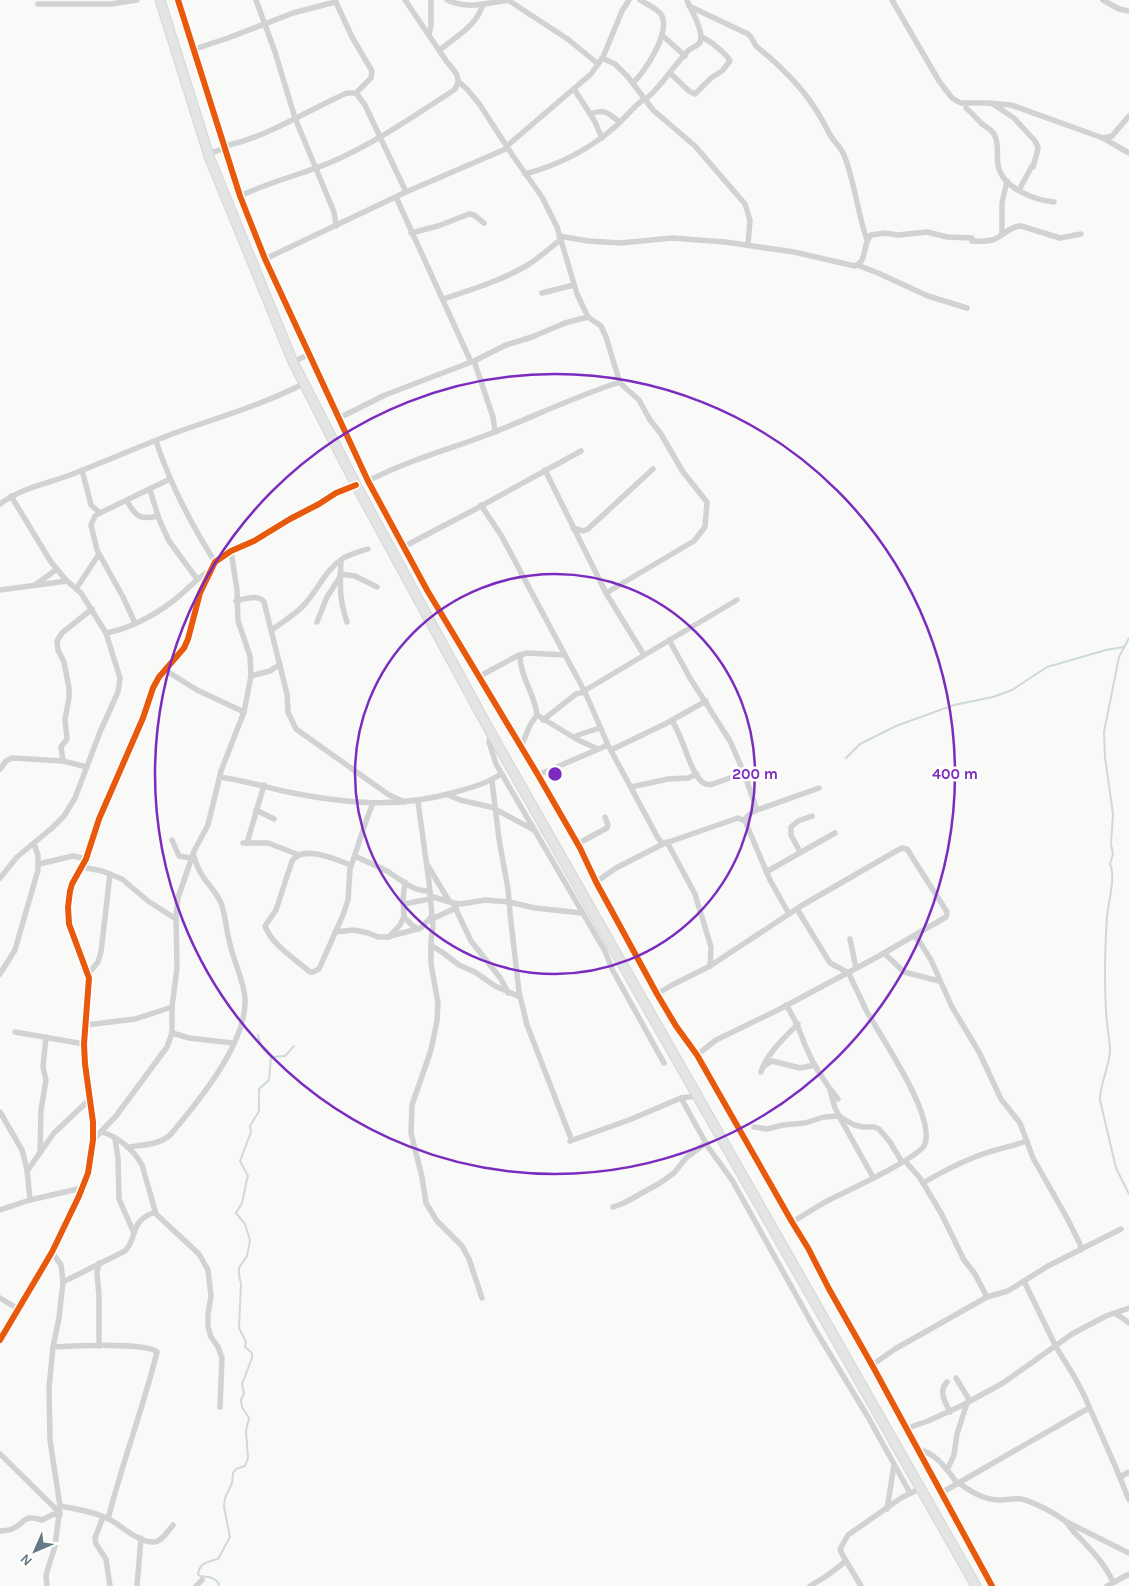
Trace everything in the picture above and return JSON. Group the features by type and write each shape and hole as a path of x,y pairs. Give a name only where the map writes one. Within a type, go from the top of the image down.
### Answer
{"highway":[{"path":"160,0 208,154 303,384 415,596 491,733 976,1586"}],"street":[{"path":"38,4 111,4 137,0"},
{"path":"178,0 240,196 265,259 368,480 427,590 522,747 577,844 657,994 676,1026 697,1055 808,1248 829,1290 992,1586"},
{"path":"256,0 295,118 334,212 336,226"},
{"path":"405,0 455,71 459,82 480,105 542,198 556,227 584,310 588,317 601,326 620,382 642,404 650,420 662,434 683,472 707,502 705,527 694,540 606,593"},
{"path":"429,35 431,0"},
{"path":"447,0 462,6 474,6 508,0 600,61 614,64 633,84 653,110 695,146 745,204 750,220 748,246"},
{"path":"265,259 406,192 507,147 591,74 600,61 622,11 629,0"},
{"path":"633,84 649,62 662,36 663,27 662,16 640,0"},
{"path":"892,0 939,81 952,98 961,103 1011,105 1103,138 1129,153"},
{"path":"1103,0 1119,9 1129,11"},
{"path":"195,49 293,13 336,1 352,37 372,71 371,78 356,93 347,93 265,132 208,154"},
{"path":"670,72 689,91 695,94 728,65 730,61 711,42 701,37 688,3"},
{"path":"688,3 748,34 756,46 786,72 808,96 823,118 830,135 844,154 851,177 860,222 867,240"},
{"path":"440,50 471,25 478,17 483,4"},
{"path":"662,36 685,56"},
{"path":"525,174 572,157 602,138 658,88 690,50 697,47 701,37"},
{"path":"240,196 262,185 329,163 379,138 454,90 459,82"},
{"path":"574,89 602,138"},
{"path":"356,93 367,110 406,192"},
{"path":"992,103 1014,118 1038,147 1033,167 1018,190"},
{"path":"966,108 993,132 996,137 998,165 1007,181 1018,190 1044,201 1054,202"},
{"path":"590,114 599,111 605,112 611,114 620,122"},
{"path":"1103,138 1112,136 1129,116"},
{"path":"1002,235 1002,202 1007,181"},
{"path":"396,198 472,362 493,417 495,432"},
{"path":"411,233 438,226 469,214 474,215 484,223"},
{"path":"857,265 862,261 867,240 871,235 885,233 898,235 927,232 984,242 993,240 1015,226 1021,226 1060,238 1081,234"},
{"path":"442,299 479,288 509,275 528,265 560,238 621,243 672,238 794,252 849,265 857,265 878,272 928,296 967,308"},
{"path":"542,294 574,285"},
{"path":"339,418 385,395 472,362 506,345 532,337 565,323 588,317"},
{"path":"294,362 310,354"},
{"path":"368,480 393,468 495,432 598,388 620,382"},
{"path":"0,495 2,502 11,496 277,396 303,384"},
{"path":"156,441 170,479 215,562"},
{"path":"405,546 581,451"},
{"path":"573,528 583,531 588,529 653,469"},
{"path":"82,470 91,504 100,513"},
{"path":"545,470 606,593 644,655"},
{"path":"135,623 98,554 91,525 95,516 100,513 170,479"},
{"path":"0,1340 52,1252 88,1173 93,1140 93,1122 84,1044 88,974 69,924 68,907 72,884 86,859 99,819 153,688 165,670 176,659 188,639 200,593 215,562 231,551 254,541 336,493 356,485"},
{"path":"150,490 158,516 169,541 198,579"},
{"path":"1,876 17,857 52,828 69,808 77,794 120,684 115,656 106,632 92,609 57,569 11,496"},
{"path":"127,501 137,516 143,518 158,516"},
{"path":"481,505 501,535 565,655 610,748 658,838 665,843 684,870 695,894 711,947 710,966"},
{"path":"272,630 302,607 313,595 324,578 341,560 368,548"},
{"path":"93,1140 116,1116 167,1047 172,1033 172,1007 177,968 176,919 178,898 192,856 208,825 220,777 244,712 251,676 252,661 238,621 236,583 231,551"},
{"path":"76,589 98,554"},
{"path":"341,560 341,604 348,622"},
{"path":"402,571 414,564"},
{"path":"33,586 57,569"},
{"path":"106,632 116,631 135,623 171,602 212,569"},
{"path":"340,576 355,576 376,587"},
{"path":"317,622 327,596 340,576"},
{"path":"0,590 67,581"},
{"path":"415,596 427,590"},
{"path":"236,601 257,598 262,599 266,606 287,694 288,712 296,729 388,795 405,802"},
{"path":"543,720 576,694 584,692 737,600"},
{"path":"63,761 61,747 67,739 65,719 70,694 64,662 58,650 57,641 62,632 92,609"},
{"path":"669,640 690,678 730,741 757,810"},
{"path":"480,676 527,653 565,655"},
{"path":"520,655 522,674 534,698 537,715 574,738 598,749"},
{"path":"251,676 270,671 280,664"},
{"path":"165,670 197,690 244,712"},
{"path":"538,775 598,749 610,748 672,721 706,701"},
{"path":"522,747 530,725 537,715"},
{"path":"672,721 701,781 708,785 744,773"},
{"path":"574,738 580,734 600,728"},
{"path":"491,733 489,742 491,751 502,774 605,951 612,969 664,1063"},
{"path":"0,769 6,761 12,758 63,761 87,767"},
{"path":"220,777 337,801 373,803 418,802 492,781 502,774"},
{"path":"631,787 668,779 688,778 697,774"},
{"path":"492,781 520,998 527,1025 570,1139 629,1120 682,1098 696,1096"},
{"path":"264,786 245,843 268,843 299,855"},
{"path":"744,820 757,810 819,788"},
{"path":"448,794 460,800 495,808 536,831"},
{"path":"418,802 427,864 432,918 431,964 438,1003 437,1021 431,1050 412,1105 411,1133 422,1177 426,1203 437,1221 462,1246 469,1259 482,1298"},
{"path":"351,865 318,855 305,853 299,855 292,861 276,910 269,917 265,926 268,933 310,972 319,969 348,900 351,865 373,803"},
{"path":"256,810 274,819"},
{"path":"800,852 791,835 791,828 798,821 812,816"},
{"path":"577,844 606,828 608,825 605,817"},
{"path":"596,882 616,868 665,843 738,818 744,820 766,872 789,914"},
{"path":"766,872 835,834"},
{"path":"172,840 179,856 192,856"},
{"path":"0,974 15,950 31,897 39,864 34,844"},
{"path":"657,994 710,966 797,909 898,850 906,848 923,873 947,912 946,917 856,968 716,1040 697,1055"},
{"path":"39,864 73,856 86,859"},
{"path":"128,1147 158,1142 166,1139 171,1134 221,1069 234,1043 243,1015 245,1001 243,987 230,945 221,902 218,895 201,874 192,856"},
{"path":"355,856 419,890 453,905"},
{"path":"427,864 453,905 471,941 501,979 508,993"},
{"path":"82,867 110,874 125,881 152,904 176,919"},
{"path":"88,974 98,962 101,952 110,874"},
{"path":"389,937 400,925 404,917 405,882"},
{"path":"404,904 430,895"},
{"path":"335,932 354,930 378,937 389,937 418,929 453,905 485,900 582,913"},
{"path":"792,1222 831,1199 904,1161 921,1150 925,1143 925,1129 922,1116 910,1085 890,1048 866,1008 848,972 830,963 812,930 797,909"},
{"path":"404,917 418,929"},
{"path":"914,936 924,949 979,1052 1001,1099 1020,1123 1033,1158 1071,1224 1081,1250"},
{"path":"850,939 856,968"},
{"path":"432,946 459,965 520,998"},
{"path":"884,953 904,972 939,980"},
{"path":"786,1005 798,1024 815,1065 838,1099"},
{"path":"86,1025 135,1019 172,1007"},
{"path":"798,1024 769,1055 762,1069 772,1062 800,1068 815,1065"},
{"path":"15,1032 84,1044"},
{"path":"172,1033 189,1038 234,1043"},
{"path":"40,1153 41,1110 46,1080 43,1067 46,1037"},
{"path":"830,1088 832,1100 839,1116 873,1177"},
{"path":"682,1098 706,1143 732,1180 828,1352 868,1417 910,1493"},
{"path":"27,1171 54,1134 90,1100"},
{"path":"0,1112 22,1150 27,1171 30,1200"},
{"path":"754,1127 767,1130 784,1125 839,1116 858,1126 874,1127 879,1130 904,1161 915,1170 941,1213 964,1260 975,1274 987,1297"},
{"path":"102,1132 128,1147 142,1165 155,1212 159,1218 199,1254 208,1270 210,1296 208,1327 211,1338 218,1347 222,1358 220,1407"},
{"path":"115,1138 118,1158 119,1199 134,1231"},
{"path":"923,1183 953,1166 1028,1141"},
{"path":"613,1207 660,1183 674,1173 686,1158 706,1143"},
{"path":"0,1210 30,1200 82,1188"},
{"path":"63,1282 124,1251 131,1242 134,1231 144,1217 155,1212"},
{"path":"872,1365 895,1349 987,1297 1008,1291 1048,1266 1121,1229"},
{"path":"47,1586 46,1575 55,1546 60,1514 50,1440 49,1388 63,1282 61,1266 52,1252"},
{"path":"99,1263 97,1272 99,1346"},
{"path":"1024,1281 1056,1347 1074,1376 1129,1500"},
{"path":"0,1298 18,1309"},
{"path":"906,1429 950,1412 969,1402 1003,1383 1079,1330 1129,1308"},
{"path":"1115,1313 1129,1323"},
{"path":"53,1347 147,1347 157,1352 142,1411 105,1518 95,1538 96,1544 106,1560 110,1586"},
{"path":"946,1470 954,1455 957,1434 969,1402 956,1378"},
{"path":"947,1382 942,1392 950,1412"},
{"path":"942,1494 1088,1408"},
{"path":"917,1449 930,1453 958,1484 973,1493 995,1500 1023,1500 1129,1553"},
{"path":"0,1454 60,1514"},
{"path":"887,1509 894,1465"},
{"path":"1120,1477 1129,1472"},
{"path":"861,1586 840,1549 843,1541 848,1535 910,1493 921,1488"},
{"path":"60,1506 83,1510 105,1518 141,1538 153,1542 158,1542 173,1525"},
{"path":"0,1530 12,1530 27,1518 34,1517 42,1520 54,1514 60,1514"},
{"path":"1065,1521 1101,1562 1114,1583"},
{"path":"138,1586 141,1538"},
{"path":"810,1586 846,1561"},
{"path":"1107,1586 1129,1574"},
{"path":"196,1586 202,1580"}],"waterway":[{"path":"1129,638 1119,657 1104,732 1105,757 1113,814 1111,844 1113,854 1110,864 1112,883 1107,917 1105,963 1106,1014 1110,1051 1100,1100 1116,1168 1129,1194"},
{"path":"846,758 860,744 896,726 954,705 993,697 1012,690 1047,667 1123,647"},
{"path":"258,1035 262,1048 271,1057 285,1056 294,1046"},
{"path":"218,1586 219,1584 213,1579 198,1574 203,1565 218,1559 230,1537 224,1507 225,1498 232,1483 233,1473 236,1469 245,1466 248,1458 246,1431 249,1418 242,1407 241,1400 244,1393 242,1384 252,1358 252,1353 245,1347 246,1342 239,1328 241,1284 239,1268 247,1256 250,1240 245,1224 236,1213 242,1203 248,1176 240,1161 251,1132 250,1126 259,1111 259,1089 269,1080 271,1057"}],"cycle path":[{"path":"178,0 240,196 265,259 368,481 427,590 580,848 596,882 657,994 676,1026 697,1055 808,1248 992,1586"},
{"path":"0,1340 52,1252 88,1173 93,1140 93,1122 84,1044 89,978 69,924 68,907 70,891 86,859 99,819 143,718 153,688 159,677 184,648 200,593 215,562 231,551 254,541 336,493 356,485"}]}
